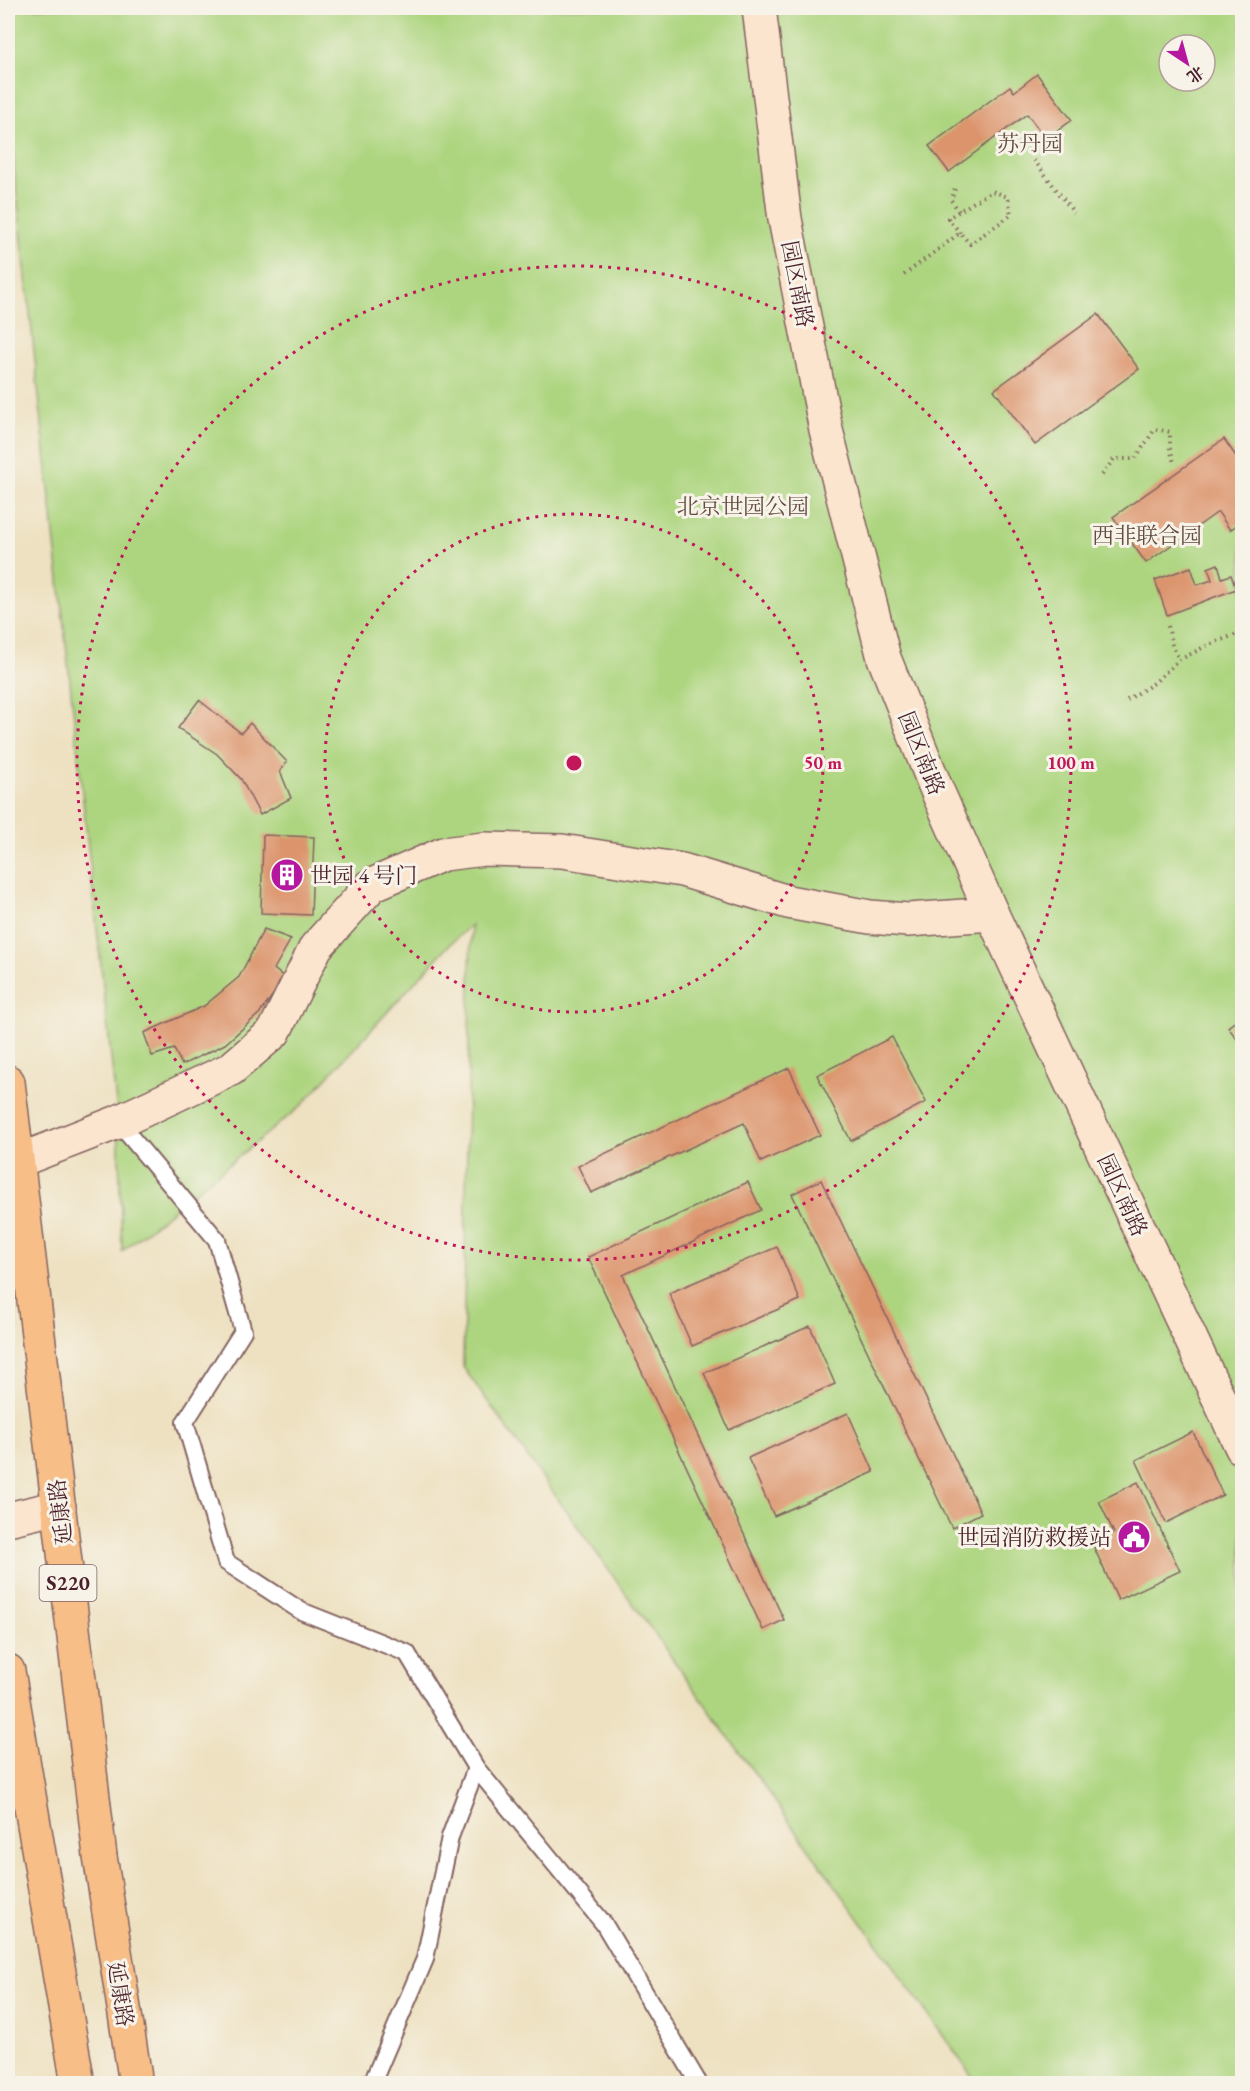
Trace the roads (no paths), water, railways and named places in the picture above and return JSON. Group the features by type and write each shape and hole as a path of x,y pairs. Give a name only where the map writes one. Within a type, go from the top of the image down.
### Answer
{"main road":[{"name":"延康路","path":"8,1082 100,1856 136,2084"},
{"path":"8,1671 78,2084"}],"street":[{"name":"园区南路","path":"759,8 790,241 826,430 884,658 936,788 992,914 1242,1448"},
{"path":"18,1161 118,1122 231,1069 274,1032 316,947 372,885 443,854 484,849 562,851 682,870 789,902 870,917 908,920 992,914"},
{"path":"8,1519 59,1507"}],"lane":[{"path":"118,1122 217,1240 243,1331 184,1422 226,1562 301,1611 407,1653 476,1768 604,1924 699,2084"},
{"path":"374,2084 373,2081 425,1959 450,1837 476,1768"}],"place":[{"name":"世园 4 号门","path":"287,875"},
{"name":"世园消防救援站","path":"1134,1537"}],"park label":[{"name":"苏丹园","path":"1030,143"},
{"name":"北京世园公园","path":"743,506"},
{"name":"西非联合园","path":"1147,535"}]}
